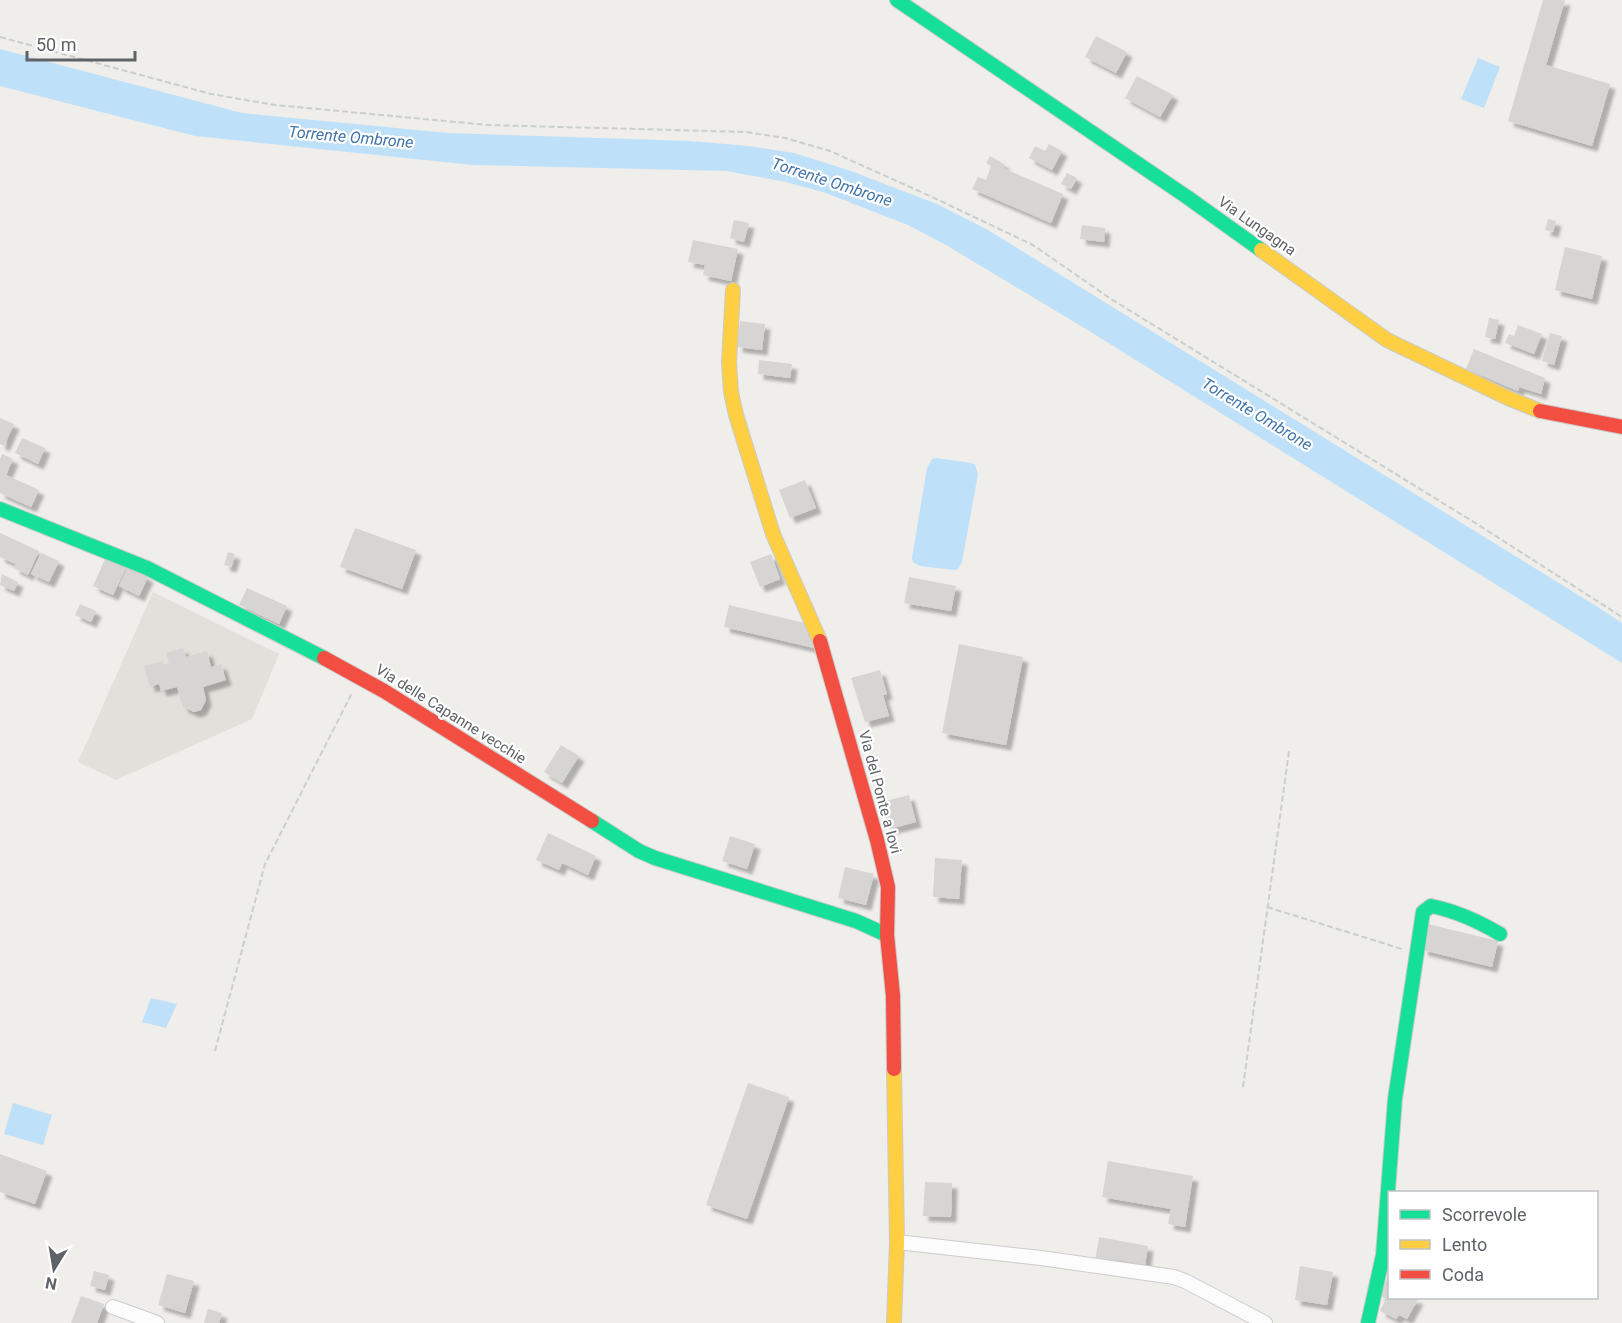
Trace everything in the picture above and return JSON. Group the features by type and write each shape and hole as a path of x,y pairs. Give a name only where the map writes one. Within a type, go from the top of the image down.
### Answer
{"street":[{"name":"Via Lungagna","path":"897,0 1187,197 1387,340 1508,398 1544,412 1622,427"},
{"name":"Via del Ponte a Iovi","path":"733,290 729,362 731,392 736,415 773,534 818,632 885,871 889,901 887,935 893,996 897,1242 894,1323"},
{"name":"Via delle Capanne vecchie","path":"0,509 147,568 360,677 639,851 856,921 887,935"},
{"path":"1368,1323 1383,1255 1395,1099 1423,912 1431,906 1452,911 1479,921 1500,934"},
{"path":"897,1242 1041,1258 1174,1277 1265,1323"},
{"path":"113,1307 157,1323"}],"path":[{"path":"0,37 211,93 275,105 488,125 746,132 785,138 830,151 1033,245 1111,299 1467,518 1622,617"},
{"path":"215,1051 265,864 360,677"},
{"path":"1243,1087 1289,751"},
{"path":"1267,907 1416,954"}],"shaded area":[{"path":"153,592 279,654 252,719 116,780 78,762"}],"water":[{"name":"Torrente Ombrone","path":"0,49 242,113 448,133 689,141 749,146 794,153 851,171 937,204 988,230 1601,609 1622,623 1622,663 1086,329 946,245 908,225 823,192 786,182 727,171 473,165 195,136 0,86"},
{"path":"1478,58 1500,67 1484,108 1461,99"},
{"path":"932,459 971,463 975,465 978,474 962,562 958,569 954,570 920,566 913,562 912,558 927,468"},
{"path":"151,998 177,1004 166,1028 142,1022"},
{"path":"13,1103 52,1115 43,1145 4,1134"}],"building":[{"path":"1543,0 1565,0 1546,65 1610,84 1592,146 1508,121"},
{"path":"1096,36 1127,52 1116,73 1085,57"},
{"path":"1137,76 1173,95 1160,117 1125,98"},
{"path":"1049,144 1062,151 1052,170 1029,158 1035,146 1045,151"},
{"path":"990,156 1004,164 1003,168 1063,194 1051,223 972,189 978,177 986,180 991,166 986,163"},
{"path":"1067,173 1077,178 1071,189 1061,184"},
{"path":"1548,219 1556,221 1553,232 1545,230"},
{"path":"734,220 749,223 744,242 730,238"},
{"path":"1082,225 1105,228 1104,242 1080,239"},
{"path":"693,240 738,249 731,281 703,275 705,265 688,262"},
{"path":"1565,247 1602,256 1592,299 1555,290"},
{"path":"1489,318 1499,320 1495,339 1485,337"},
{"path":"740,321 765,324 762,350 737,347"},
{"path":"1518,325 1542,334 1534,354 1505,343 1509,334 1514,336"},
{"path":"1550,333 1562,336 1554,365 1542,361"},
{"path":"1474,349 1545,378 1541,394 1519,387 1518,391 1466,369"},
{"path":"759,360 792,364 790,378 758,374"},
{"path":"0,418 14,424 4,446 0,444"},
{"path":"22,438 45,448 38,464 15,453"},
{"path":"2,454 13,459 6,475 39,490 31,507 0,493"},
{"path":"805,480 816,508 790,518 779,490"},
{"path":"355,528 416,550 402,589 340,567"},
{"path":"0,533 39,551 28,575 14,568 16,564 0,557"},
{"path":"228,552 235,554 231,567 224,565"},
{"path":"41,553 59,561 49,582 31,574"},
{"path":"771,554 780,579 760,587 750,562"},
{"path":"106,557 127,566 113,595 93,586"},
{"path":"128,567 148,577 139,596 119,586"},
{"path":"2,574 18,582 14,591 0,585"},
{"path":"909,577 956,586 951,611 904,603"},
{"path":"247,588 287,606 279,624 239,605"},
{"path":"80,604 96,611 91,622 75,615"},
{"path":"729,605 809,624 814,648 724,627"},
{"path":"959,644 1023,657 1006,745 942,733"},
{"path":"183,648 186,657 207,651 211,667 221,664 226,680 203,687 206,700 201,710 194,712 183,707 177,687 161,691 159,684 150,687 144,666 163,661 164,664 169,663 166,653"},
{"path":"880,670 887,694 883,695 889,716 865,722 851,678"},
{"path":"561,745 579,756 562,783 544,772"},
{"path":"909,795 916,822 889,829 882,802"},
{"path":"548,833 596,856 588,875 562,863 559,870 536,860"},
{"path":"730,836 755,844 747,869 722,861"},
{"path":"935,858 962,860 959,899 933,897"},
{"path":"845,867 874,874 866,905 838,898"},
{"path":"1428,924 1498,941 1492,967 1422,950"},
{"path":"748,1083 789,1097 747,1219 706,1205"},
{"path":"0,1154 47,1171 35,1204 0,1192"},
{"path":"1108,1161 1193,1176 1185,1227 1168,1224 1171,1209 1102,1197"},
{"path":"925,1182 952,1183 951,1217 923,1216"},
{"path":"1099,1237 1148,1246 1145,1265 1117,1260 1116,1264 1095,1261"},
{"path":"1300,1266 1333,1272 1327,1305 1295,1300"},
{"path":"94,1271 109,1275 105,1290 90,1286"},
{"path":"167,1274 194,1281 185,1313 158,1305"},
{"path":"1387,1279 1388,1299 1418,1299 1407,1319 1399,1315 1396,1319 1380,1311 1386,1299 1379,1295"},
{"path":"81,1296 104,1304 97,1323 71,1323"},
{"path":"208,1309 222,1313 219,1323 204,1323"}],"traffic: fast":[{"path":"897,0 1261,250"},
{"path":"0,509 147,568 324,658"},
{"path":"592,821 639,851 655,858 856,921 887,935"},
{"path":"1368,1323 1383,1255 1395,1099 1423,912 1431,906 1449,911 1500,934"}],"traffic: slow":[{"path":"1261,250 1387,340 1540,411"},
{"path":"733,290 729,362 731,392 736,415 773,534 820,641"},
{"path":"894,1069 897,1242 894,1323"}],"traffic: jam":[{"path":"1540,411 1622,427"},
{"path":"820,641 877,840 888,887 887,935 893,996 894,1069"},
{"path":"324,658 384,691 592,821"}]}
